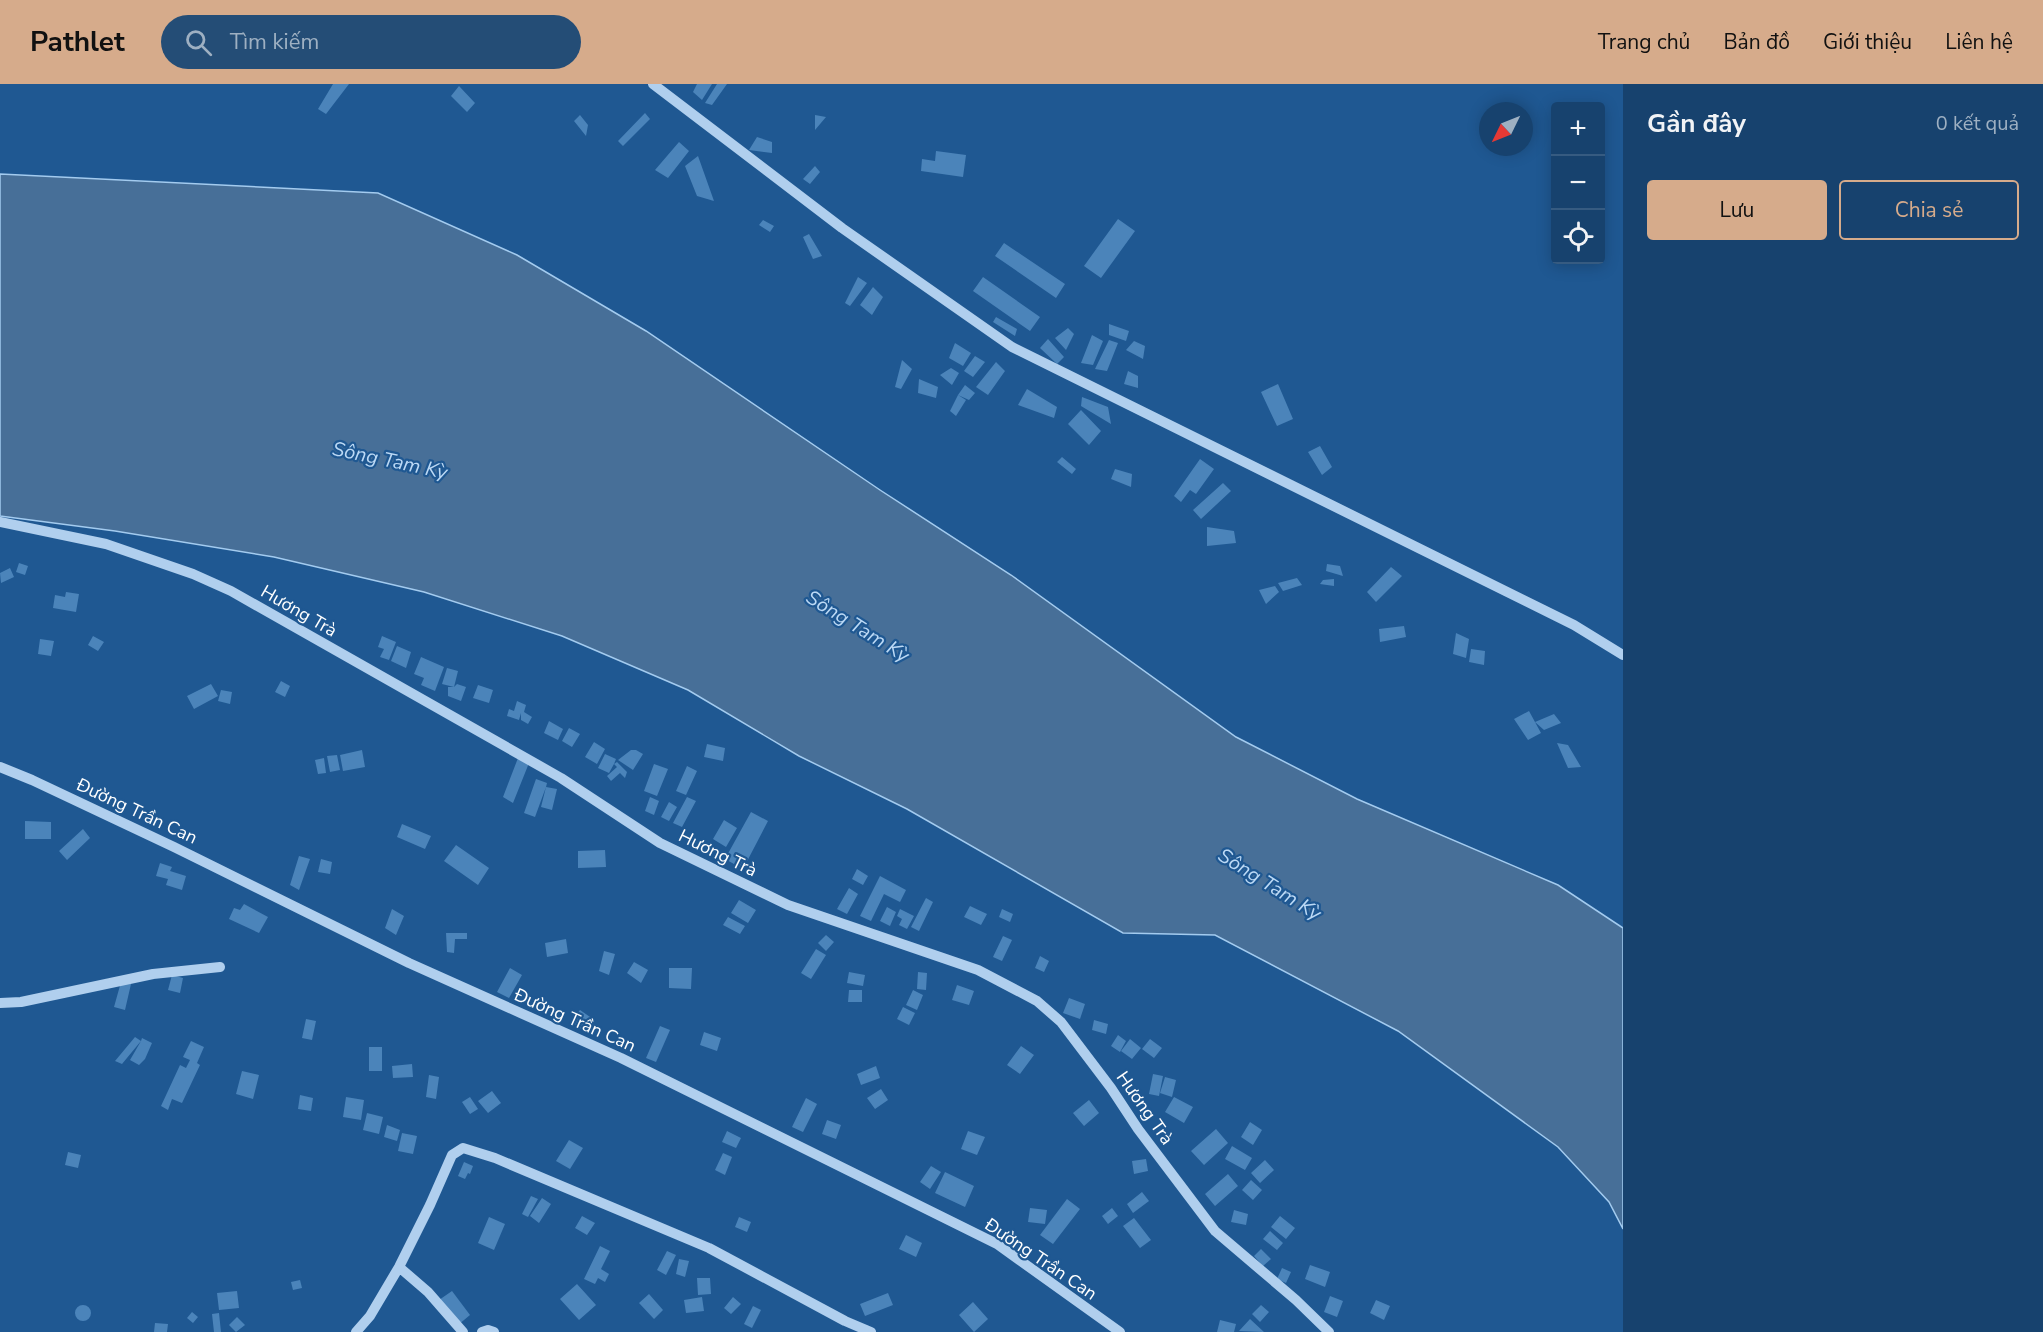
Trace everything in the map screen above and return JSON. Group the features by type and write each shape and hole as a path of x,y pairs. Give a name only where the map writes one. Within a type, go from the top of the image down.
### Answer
{"street":[{"path":"653,84 842,228 1012,347 1574,625 1623,655"},
{"name":"Hương Trà","path":"0,522 106,544 193,574 231,591 561,778 660,843 788,905 978,970 1037,1001 1061,1022 1215,1231 1296,1300 1329,1332"},
{"name":"Đường Trần Can","path":"0,767 154,837 409,963 621,1058 997,1244 1120,1332"},
{"path":"0,1004 21,1002 153,975 220,967"},
{"path":"356,1332 370,1316 399,1267 452,1155 457,1150 469,1148 585,1194 709,1248 845,1321 871,1332"},
{"path":"399,1267 428,1292 464,1332"},
{"path":"482,1332 488,1330 494,1332"}],"water":[{"name":"Sông Tam Kỳ","path":"0,174 378,193 517,255 646,331 880,490 1011,575 1236,737 1357,799 1558,885 1623,928 1623,1229 1609,1202 1558,1147 1398,1031 1215,935 1123,933 907,809 799,756 688,690 562,636 424,592 274,557 115,531 0,516"}],"building":[{"path":"333,84 349,84 326,114 318,109"},
{"path":"697,84 712,84 702,100 693,92"},
{"path":"717,84 727,84 712,105 705,103"},
{"path":"459,86 475,103 467,112 451,96"},
{"path":"645,113 650,119 623,146 618,141"},
{"path":"580,115 588,125 586,136 574,121"},
{"path":"815,115 826,117 815,130"},
{"path":"757,137 772,142 772,153 749,150"},
{"path":"679,142 689,151 668,178 655,170"},
{"path":"936,151 966,155 963,177 921,171 922,159 935,161"},
{"path":"698,156 714,201 697,196 685,166"},
{"path":"815,166 820,172 810,184 803,179"},
{"path":"1118,219 1135,231 1101,278 1084,266"},
{"path":"763,220 774,226 770,232 759,225"},
{"path":"809,234 822,256 813,259 803,237"},
{"path":"1004,243 1065,284 1056,298 995,256"},
{"path":"858,277 867,283 850,306 845,303"},
{"path":"983,277 1040,317 1030,331 973,291"},
{"path":"873,287 883,297 872,315 860,305"},
{"path":"996,317 1017,329 1015,336 993,322"},
{"path":"1109,324 1129,331 1126,341 1109,335"},
{"path":"1068,328 1074,334 1066,350 1055,338"},
{"path":"1092,335 1103,341 1093,365 1081,363"},
{"path":"1048,339 1064,357 1057,364 1040,348"},
{"path":"1109,340 1118,343 1107,371 1095,369"},
{"path":"1134,341 1145,346 1143,359 1126,350"},
{"path":"955,343 971,353 963,366 949,358"},
{"path":"975,356 985,362 973,377 964,371"},
{"path":"902,360 912,369 901,389 895,387"},
{"path":"996,362 1005,371 988,395 976,387"},
{"path":"951,368 959,373 952,385 940,375"},
{"path":"1128,371 1138,376 1138,388 1124,384"},
{"path":"919,379 938,387 936,398 918,393"},
{"path":"1278,384 1293,419 1277,426 1261,392"},
{"path":"965,385 975,393 969,400 958,395"},
{"path":"1027,389 1057,407 1054,418 1018,405"},
{"path":"958,395 966,400 956,416 950,411"},
{"path":"1082,397 1108,407 1111,424 1081,406"},
{"path":"1081,410 1101,431 1089,445 1068,424"},
{"path":"1320,446 1332,467 1322,475 1308,452"},
{"path":"1062,457 1076,469 1072,474 1057,462"},
{"path":"1200,459 1214,469 1196,494 1190,490 1181,502 1174,496"},
{"path":"1115,469 1132,474 1131,487 1111,479"},
{"path":"1223,483 1231,491 1201,519 1193,510"},
{"path":"1207,527 1234,531 1236,543 1207,546"},
{"path":"19,563 28,566 25,575 16,572"},
{"path":"1327,564 1340,566 1343,576 1326,571"},
{"path":"1391,567 1402,576 1376,602 1367,592"},
{"path":"10,568 14,577 1,583 0,573"},
{"path":"1297,578 1302,585 1283,591 1278,583"},
{"path":"1334,579 1334,586 1320,584 1323,580"},
{"path":"1275,586 1279,592 1266,604 1259,590"},
{"path":"66,592 79,594 76,612 53,608 55,595 65,597"},
{"path":"1404,626 1406,637 1380,642 1379,629"},
{"path":"1456,633 1469,639 1466,658 1453,654"},
{"path":"93,636 104,642 98,651 88,645"},
{"path":"382,636 396,642 389,660 380,657 384,649 378,647"},
{"path":"40,639 54,641 51,656 38,654"},
{"path":"397,646 411,652 406,668 391,661"},
{"path":"1471,649 1485,651 1484,665 1469,662"},
{"path":"421,657 444,667 435,691 421,685 424,678 414,674"},
{"path":"447,668 458,671 454,687 442,684"},
{"path":"281,681 290,686 285,697 275,692"},
{"path":"211,684 218,696 194,709 187,696"},
{"path":"457,684 466,687 461,701 448,696 448,687 454,687"},
{"path":"478,685 493,690 489,703 473,698"},
{"path":"221,690 232,692 230,704 218,701"},
{"path":"517,701 526,705 524,712 532,717 528,724 521,720 521,713 519,720 507,716 509,709 514,711"},
{"path":"1529,711 1541,733 1528,740 1514,719"},
{"path":"1554,714 1561,723 1544,730 1535,722"},
{"path":"549,721 563,729 558,740 544,733"},
{"path":"569,728 580,734 572,747 562,741"},
{"path":"594,742 605,749 597,764 585,757"},
{"path":"1557,743 1568,745 1581,767 1568,768"},
{"path":"707,744 725,748 723,761 704,757"},
{"path":"362,750 365,767 343,771 340,755"},
{"path":"631,750 643,754 633,770 618,760"},
{"path":"605,754 616,759 609,773 598,768"},
{"path":"337,755 340,770 330,772 327,756"},
{"path":"324,758 326,773 318,774 315,760"},
{"path":"518,758 529,763 513,803 503,797"},
{"path":"617,762 627,772 625,778 620,773 611,781 607,776 617,767 614,764"},
{"path":"654,764 668,769 657,796 644,791"},
{"path":"687,766 697,771 686,795 676,791"},
{"path":"536,779 547,783 535,817 524,813"},
{"path":"546,787 557,789 552,810 541,807"},
{"path":"650,797 659,801 654,815 645,811"},
{"path":"687,797 696,801 682,827 673,823"},
{"path":"669,802 677,807 669,821 661,817"},
{"path":"751,812 768,821 743,869 725,859"},
{"path":"724,820 737,828 726,847 713,839"},
{"path":"25,821 51,822 51,839 25,839"},
{"path":"402,824 431,836 425,849 397,837"},
{"path":"83,829 90,838 67,860 59,851"},
{"path":"456,845 489,868 478,885 444,861"},
{"path":"605,850 606,867 578,868 578,851"},
{"path":"299,856 310,859 299,890 290,885"},
{"path":"321,859 332,862 330,874 318,872"},
{"path":"160,863 172,867 170,871 186,876 182,890 166,885 168,879 156,876"},
{"path":"857,869 868,876 863,885 852,879"},
{"path":"880,876 906,890 900,902 884,894 871,921 860,916"},
{"path":"849,888 858,894 847,914 837,909"},
{"path":"926,898 933,902 919,931 911,927"},
{"path":"739,900 756,910 748,923 731,913"},
{"path":"244,904 268,917 259,933 229,919 234,908 240,910"},
{"path":"970,906 987,914 981,925 964,917"},
{"path":"887,907 896,912 890,926 880,921"},
{"path":"392,909 404,916 396,935 385,928"},
{"path":"900,909 914,916 907,929 899,925 902,919 897,916"},
{"path":"1002,909 1013,914 1010,922 999,917"},
{"path":"728,917 745,926 740,934 723,925"},
{"path":"446,933 467,933 467,939 455,939 454,953 447,952"},
{"path":"826,935 834,942 826,951 818,943"},
{"path":"1003,936 1012,940 1002,961 993,957"},
{"path":"566,939 568,953 547,957 545,943"},
{"path":"816,949 826,955 811,979 801,973"},
{"path":"604,951 615,954 609,975 599,971"},
{"path":"1040,956 1049,961 1044,972 1035,968"},
{"path":"634,962 648,970 641,983 627,973"},
{"path":"510,968 522,975 509,998 497,992"},
{"path":"669,968 692,968 691,989 669,988"},
{"path":"849,972 865,975 863,986 847,983"},
{"path":"918,972 927,973 926,990 917,989"},
{"path":"172,975 183,978 180,993 168,990"},
{"path":"121,982 131,984 125,1010 114,1007"},
{"path":"957,985 974,991 969,1005 952,1000"},
{"path":"849,990 862,990 862,1002 848,1002"},
{"path":"913,990 923,995 917,1010 906,1005"},
{"path":"1069,998 1085,1004 1080,1019 1063,1013"},
{"path":"903,1007 915,1013 909,1025 897,1019"},
{"path":"580,1010 593,1019 584,1031 571,1022"},
{"path":"306,1019 316,1021 312,1040 302,1038"},
{"path":"1094,1020 1108,1024 1106,1034 1092,1030"},
{"path":"660,1026 670,1030 656,1062 646,1058"},
{"path":"704,1032 721,1038 717,1051 700,1045"},
{"path":"1118,1035 1126,1041 1120,1052 1111,1046"},
{"path":"135,1037 141,1041 122,1064 115,1061"},
{"path":"142,1038 152,1043 145,1059 139,1065 130,1060"},
{"path":"1130,1039 1141,1048 1132,1059 1121,1051"},
{"path":"1150,1039 1162,1048 1154,1058 1142,1049"},
{"path":"191,1041 204,1047 197,1063 200,1065 182,1103 172,1099 168,1110 161,1106 180,1065 186,1068 190,1060 183,1057"},
{"path":"1021,1046 1034,1055 1020,1074 1007,1065"},
{"path":"369,1047 382,1047 382,1071 369,1071"},
{"path":"412,1064 413,1077 393,1078 392,1066"},
{"path":"876,1066 880,1078 861,1085 857,1074"},
{"path":"242,1071 259,1075 253,1099 236,1094"},
{"path":"1153,1074 1163,1076 1159,1096 1149,1094"},
{"path":"429,1075 439,1077 436,1099 426,1097"},
{"path":"1165,1077 1176,1080 1172,1097 1160,1093"},
{"path":"881,1089 888,1100 875,1109 867,1098"},
{"path":"492,1091 501,1103 488,1113 478,1101"},
{"path":"300,1095 313,1098 311,1111 298,1109"},
{"path":"346,1097 364,1100 361,1120 343,1117"},
{"path":"470,1097 478,1109 470,1114 462,1102"},
{"path":"1174,1097 1193,1107 1184,1123 1165,1112"},
{"path":"806,1098 817,1104 803,1132 792,1127"},
{"path":"1089,1100 1099,1113 1084,1126 1073,1113"},
{"path":"367,1113 383,1117 379,1134 363,1130"},
{"path":"827,1120 841,1125 836,1139 822,1134"},
{"path":"1250,1122 1262,1130 1253,1145 1241,1137"},
{"path":"387,1125 400,1130 397,1141 384,1137"},
{"path":"1216,1129 1228,1143 1204,1165 1191,1151"},
{"path":"727,1131 741,1138 736,1148 722,1142"},
{"path":"968,1131 985,1137 977,1155 961,1149"},
{"path":"402,1133 417,1136 413,1154 398,1151"},
{"path":"569,1140 583,1148 570,1169 556,1161"},
{"path":"1232,1146 1252,1158 1245,1170 1225,1159"},
{"path":"68,1152 81,1155 78,1168 65,1165"},
{"path":"723,1153 732,1157 725,1175 715,1170"},
{"path":"1146,1159 1148,1171 1134,1174 1132,1161"},
{"path":"1265,1160 1274,1170 1260,1183 1251,1173"},
{"path":"464,1162 473,1166 465,1179 458,1176"},
{"path":"931,1166 941,1172 930,1189 920,1182"},
{"path":"945,1172 974,1186 965,1207 935,1193"},
{"path":"1228,1174 1238,1186 1215,1206 1205,1194"},
{"path":"1251,1180 1262,1190 1253,1200 1242,1190"},
{"path":"1142,1192 1149,1201 1133,1213 1127,1204"},
{"path":"531,1196 538,1199 528,1217 522,1214"},
{"path":"542,1198 551,1204 539,1223 530,1216"},
{"path":"1067,1199 1080,1209 1053,1244 1040,1235"},
{"path":"1030,1208 1047,1210 1045,1224 1028,1222"},
{"path":"1112,1208 1118,1216 1108,1224 1102,1216"},
{"path":"1234,1210 1248,1214 1246,1225 1231,1222"},
{"path":"582,1216 595,1223 587,1235 575,1228"},
{"path":"1280,1216 1295,1228 1286,1239 1271,1227"},
{"path":"489,1217 505,1224 494,1250 478,1243"},
{"path":"739,1217 751,1222 747,1232 735,1227"},
{"path":"1134,1218 1151,1240 1140,1248 1123,1226"},
{"path":"1270,1231 1283,1243 1277,1250 1263,1239"},
{"path":"906,1235 922,1243 916,1257 899,1249"},
{"path":"600,1246 610,1251 601,1269 609,1274 605,1282 598,1278 595,1284 584,1279"},
{"path":"1261,1249 1271,1259 1263,1266 1254,1256"},
{"path":"667,1251 676,1255 666,1275 657,1270"},
{"path":"679,1259 689,1261 685,1277 676,1274"},
{"path":"1310,1265 1330,1272 1325,1287 1305,1279"},
{"path":"1282,1268 1291,1272 1286,1283 1277,1279"},
{"path":"697,1278 710,1278 711,1294 698,1295"},
{"path":"300,1280 302,1288 293,1290 291,1282"},
{"path":"577,1284 596,1305 579,1320 560,1299"},
{"path":"237,1291 239,1308 219,1310 217,1293"},
{"path":"452,1291 470,1315 458,1325 439,1300"},
{"path":"888,1293 893,1305 865,1316 860,1304"},
{"path":"649,1294 663,1310 654,1319 639,1303"},
{"path":"1330,1296 1343,1301 1337,1317 1324,1312"},
{"path":"702,1297 704,1311 686,1313 684,1300"},
{"path":"733,1297 741,1304 731,1314 724,1308"},
{"path":"1376,1300 1390,1306 1384,1320 1370,1313"},
{"path":"973,1302 988,1319 974,1332 959,1315"},
{"path":"83,1305 89,1307 91,1313 89,1319 83,1321 77,1319 75,1313 77,1307"},
{"path":"1261,1305 1269,1312 1260,1322 1252,1314"},
{"path":"753,1306 761,1310 752,1328 744,1324"},
{"path":"192,1312 198,1317 193,1323 187,1318"},
{"path":"219,1313 221,1332 214,1332 212,1314"},
{"path":"237,1317 245,1325 236,1332 229,1325"},
{"path":"1250,1319 1264,1332 1239,1331"},
{"path":"1220,1320 1236,1324 1234,1332 1217,1332"},
{"path":"155,1323 168,1324 167,1332 154,1332"}]}
